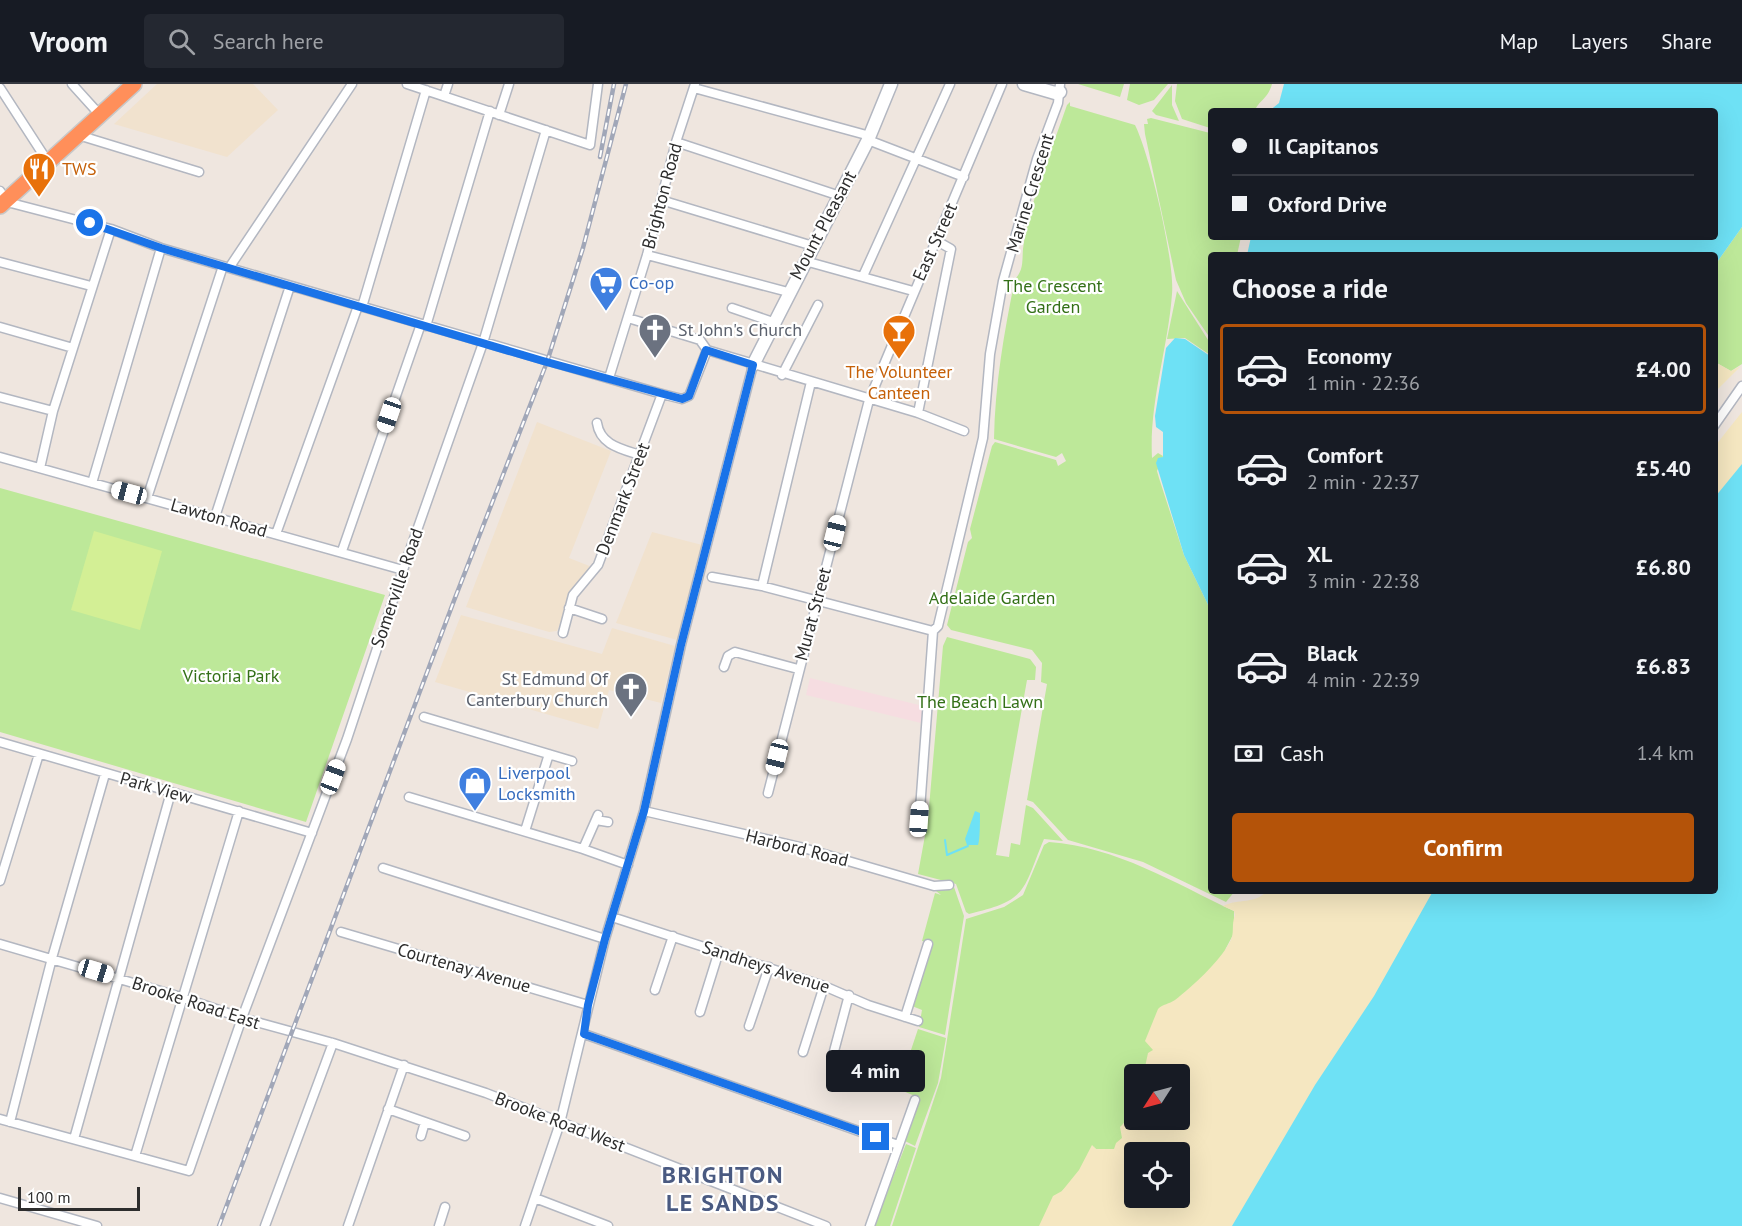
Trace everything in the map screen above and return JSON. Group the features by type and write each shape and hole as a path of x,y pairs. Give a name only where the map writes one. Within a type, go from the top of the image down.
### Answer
{"highway":[{"path":"2,200 48,162 134,84"}],"street":[{"path":"72,84 100,115"},
{"path":"147,498 226,267 352,84"},
{"path":"407,84 590,145 598,84"},
{"path":"444,96 448,84"},
{"path":"499,115 509,84"},
{"name":"Mount Pleasant","path":"753,365 788,292 869,138 891,84"},
{"path":"863,276 950,84"},
{"name":"East Street","path":"869,400 1002,84"},
{"path":"1024,84 1055,93 1060,88"},
{"path":"695,86 869,138 964,177"},
{"name":"Brighton Road","path":"609,378 647,255 676,142 695,86"},
{"path":"0,88 48,162"},
{"name":"Marine Crescent","path":"919,823 933,631 938,626 983,438 990,354 1003,281 1038,159 1055,112 1060,88"},
{"path":"276,534 360,306 426,90"},
{"path":"342,551 423,325 490,111"},
{"name":"Somerville Road","path":"135,1156 189,1171 242,1018 347,739 403,570 483,343 546,130"},
{"path":"78,135 199,172"},
{"path":"676,142 840,196"},
{"path":"2,200 111,229 161,248 682,399 689,396 706,350"},
{"path":"661,200 813,246"},
{"path":"40,468 53,411 111,229"},
{"path":"918,413 951,249 937,241"},
{"path":"92,483 161,248"},
{"path":"647,255 788,292"},
{"path":"805,261 913,291"},
{"path":"0,262 91,286"},
{"path":"215,516 290,286"},
{"path":"782,375 818,305"},
{"path":"732,308 773,322"},
{"path":"628,318 700,340 706,350 782,375 918,413 964,431"},
{"path":"0,327 73,348"},
{"path":"525,1226 560,1123 584,1034 588,1005 605,939 644,811 681,645 753,365"},
{"path":"762,586 811,382"},
{"path":"1718,420 1742,386"},
{"name":"Denmark Street","path":"562,633 573,595 598,565 662,394"},
{"path":"0,397 53,411"},
{"name":"Murat Street","path":"768,793 798,669 869,400"},
{"path":"586,428 597,427 603,439 640,455"},
{"name":"Lawton Road","path":"0,457 342,551 403,570"},
{"path":"712,577 762,586 933,631"},
{"path":"569,608 602,619"},
{"path":"724,667 728,656 735,652 763,664 798,669"},
{"path":"424,717 572,761"},
{"name":"Park View","path":"0,742 312,833"},
{"path":"0,881 39,754"},
{"path":"525,831 549,754"},
{"path":"10,1122 52,958 105,774"},
{"path":"74,1139 117,978 171,792"},
{"path":"408,797 525,831 628,865"},
{"path":"0,1119 135,1156 181,997 239,811"},
{"name":"Harbord Road","path":"644,811 800,848 934,886 949,885"},
{"path":"583,849 597,818 608,822"},
{"path":"383,868 605,939"},
{"name":"Sandheys Avenue","path":"612,917 769,967 849,995 868,1005 918,1021"},
{"name":"Courtenay Avenue","path":"341,932 588,1005"},
{"path":"655,990 673,936"},
{"name":"Brooke Road East","path":"0,944 289,1031"},
{"path":"905,1017 928,944"},
{"path":"700,1012 719,951"},
{"path":"749,1026 769,967"},
{"path":"803,1052 824,986"},
{"path":"833,1055 849,995"},
{"name":"Brooke Road West","path":"289,1031 404,1065 486,1094 826,1226"},
{"path":"584,1034 898,1145"},
{"path":"265,1226 333,1043"},
{"path":"348,1226 404,1065"},
{"path":"870,1226 915,1100"},
{"path":"388,1109 465,1136"},
{"path":"421,1136 425,1122"},
{"path":"0,1198 97,1226"},
{"path":"535,1198 608,1226"},
{"path":"439,1226 445,1207"}],"shaded area":[{"path":"157,84 253,84 278,110 227,157 114,124"},
{"path":"537,422 611,451 569,558 592,567 577,583 557,631 549,632 466,607"},
{"path":"652,532 706,546 681,641 616,623"},
{"path":"461,615 602,654 612,628 675,646 661,703 609,690 598,729 435,682"},
{"path":"810,678 923,706 921,723 806,695"}],"green space":[{"path":"1078,84 1124,84 1120,97"},
{"path":"1130,84 1168,84 1154,100 1139,105 1127,100"},
{"path":"1177,84 1272,84 1256,108 1208,108 1208,127 1182,119 1175,101"},
{"path":"1172,85 1172,105 1179,121 1156,115 1152,111"},
{"path":"1070,102 1070,106 1135,125 1148,160 1166,234 1172,294 1153,416 1152,458 1158,453 1163,456 1157,471 1159,478 1184,555 1208,605 1208,893 1143,862 1068,840 1033,802 1027,800 1047,684 1041,682 1042,663 1032,650 951,630 947,625 968,542 972,538 970,529 992,446 995,442 1056,460 1058,466 1066,461 1062,453 1056,457 994,439 1001,359 1015,279 1021,268 1026,232 1036,195"},
{"path":"1151,118 1208,132 1208,240 1240,240 1238,252 1208,252 1208,335 1186,303 1176,280 1145,134 1144,124 1148,124 1147,119"},
{"path":"1742,227 1742,364 1731,371 1718,364 1718,261"},
{"path":"1177,291 1208,340 1208,354 1185,338 1167,339"},
{"name":"Victoria Park","path":"0,488 385,595 306,822 0,732"},
{"path":"94,531 162,551 140,630 71,610"},
{"name":"The Beach Lawn","path":"947,637 1030,659 1036,667 1035,680 1027,680 996,855 1009,857 1011,843 1020,845 1026,805 1033,808 1063,841 1044,839 1026,882 1013,898 1003,904 969,914 966,912 956,884 918,874 928,819 943,646"},
{"path":"1049,842 1074,845 1122,859 1234,911 1234,933 1225,950 1228,948 1242,914 1183,1064 1124,1064 1124,1130 1134,1130 1134,1142 1124,1142 1124,1152 1097,1151 1094,1146 1099,1157 1062,1191 1053,1226 892,1226 941,1078 966,919 1004,907 1023,895 1044,845"},
{"path":"954,887 964,916 945,1035 919,1027 922,1010 912,1006 930,943 922,941 935,893 941,895 936,891"},
{"path":"1209,894 1233,894 1226,902"},
{"path":"918,1029 946,1038 938,1083 915,1146 905,1141 920,1098 898,1089"},
{"path":"906,1144 916,1148 890,1226 874,1226"}],"sand":[{"path":"1718,364 1731,371 1741,366 1718,389"},
{"path":"1742,412 1742,1226 1039,1226 1053,1196 1062,1191 1079,1170 1092,1145 1096,1149 1114,1149 1116,1143 1122,1138 1120,1127 1124,1122 1124,1130 1190,1130 1190,1064 1146,1064 1148,1053 1153,1050 1145,1041 1158,1009 1175,1000 1197,981 1219,958 1230,942 1235,915 1234,911 1223,906 1257,898 1263,894 1718,894 1718,442"}],"water":[{"path":"1284,84 1742,84 1742,227 1718,261 1718,252 1248,252 1250,240 1718,240 1718,108 1273,108 1279,103"},
{"path":"1175,338 1185,339 1208,355 1208,605 1184,555 1156,463 1158,458 1163,457 1163,432 1156,427 1155,416 1166,348"},
{"path":"1742,464 1742,1226 1232,1226 1315,1085 1374,996 1431,894 1718,894 1718,493"},
{"path":"975,811 980,813 979,843 978,845 967,845 965,839"}],"waterway":[{"path":"945,840 947,855 968,846"}],"railway":[{"path":"600,157 614,84"},
{"path":"219,1226 455,598 547,362 583,248 626,84"}],"place":[{"name":"TWS","path":"39,198"},
{"name":"Co-op","path":"606,312"},
{"name":"St John's Church","path":"655,359"},
{"name":"The Volunteer Canteen","path":"899,360"},
{"name":"St Edmund Of Canterbury Church","path":"631,718"},
{"name":"Liverpool Locksmith","path":"475,812"}],"district":[{"name":"BRIGHTON LE SANDS","path":"723,1189"}],"route":[{"path":"90,223 161,248 543,361 682,399 689,396 706,350 753,365 681,645 644,811 605,939 588,1005 584,1034 876,1137"}],"park label":[{"name":"The Crescent Garden","path":"1053,296"},
{"name":"Adelaide Garden","path":"992,598"}]}
